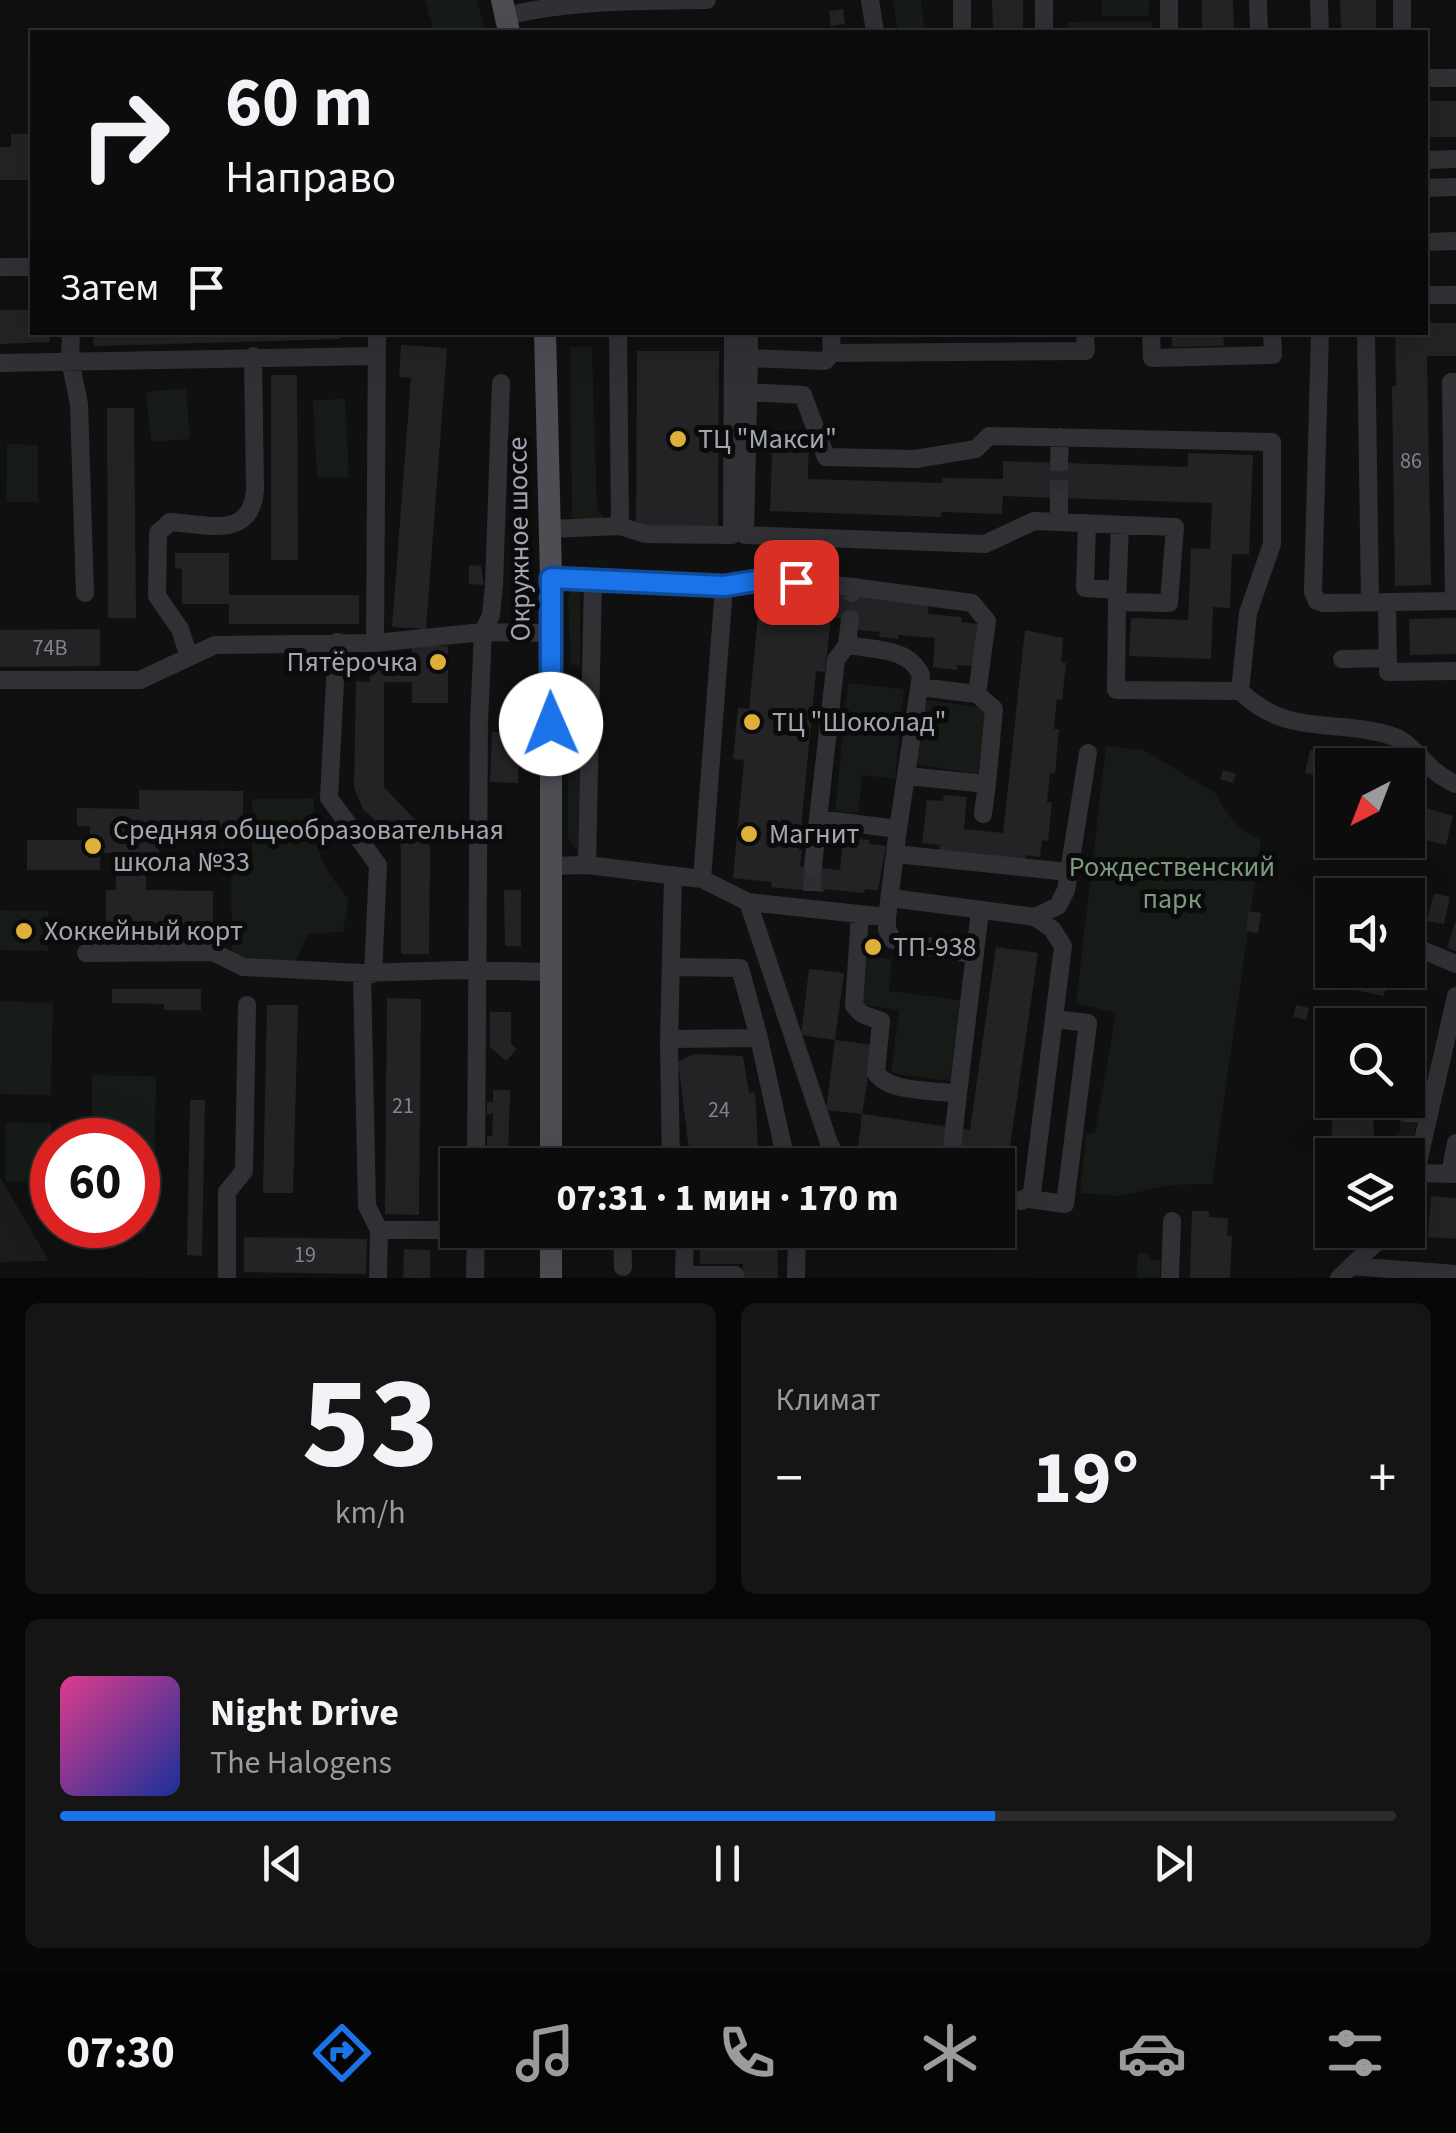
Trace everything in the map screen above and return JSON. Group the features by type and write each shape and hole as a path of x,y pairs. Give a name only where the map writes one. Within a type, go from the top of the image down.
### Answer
{"main road":[{"name":"Окружное шоссе","path":"545,335 551,578 551,1148"},
{"path":"550,1248 551,1278"}],"street":[{"path":"506,16 587,1 707,0"},
{"path":"870,0 875,30"},
{"path":"962,0 962,30"},
{"path":"1044,0 1044,30"},
{"path":"1169,0 1170,30"},
{"path":"1258,0 1259,30"},
{"path":"1319,0 1320,30"},
{"path":"1402,0 1402,30"},
{"path":"1428,78 1456,78"},
{"path":"1428,160 1456,159"},
{"path":"1428,188 1456,187"},
{"path":"1428,242 1456,241"},
{"path":"0,267 30,267"},
{"path":"1428,295 1456,295"},
{"path":"71,335 70,360 79,404 84,593"},
{"path":"375,643 377,335"},
{"path":"618,335 620,526"},
{"path":"550,529 620,526 645,534 732,535 733,335"},
{"path":"749,335 745,535 985,544 1034,521 1087,523 1120,525 1175,527 1170,603 1085,588 1087,523"},
{"path":"748,358 825,361 832,353 831,335"},
{"path":"832,353 1086,352 1086,335"},
{"path":"1151,335 1152,358 1273,355 1272,335"},
{"path":"1320,335 1313,592 1316,600 1324,603 1455,602 1451,382 1456,382"},
{"path":"1366,335 1379,602 1388,672 1456,671"},
{"path":"188,657 180,629 157,596 158,533 170,522 238,524 254,508 253,356"},
{"path":"0,363 375,356"},
{"path":"804,360 803,396 826,457 915,459 976,448 988,436 1272,442 1272,544 1248,613 1240,691"},
{"path":"476,1148 484,632 491,614 494,585 500,384"},
{"path":"746,392 803,396"},
{"path":"1059,463 1060,437"},
{"path":"1058,498 1059,522"},
{"path":"1120,525 1116,690 1240,691 1258,708 1278,718 1401,739 1440,778 1456,784"},
{"path":"551,578 724,586 768,579 972,604 987,621 977,694"},
{"path":"587,865 593,580"},
{"path":"702,879 724,586"},
{"path":"814,867 836,660 847,645 850,619"},
{"path":"0,680 140,680 214,645 375,643 484,632 550,634"},
{"path":"337,642 329,798 378,864 367,973 367,1206 379,1230 378,1278"},
{"path":"847,645 905,655 916,663 921,675 887,930 893,940 975,955"},
{"path":"1342,658 1388,658"},
{"path":"920,687 977,694 994,709 983,814"},
{"path":"1035,917 1058,906 1066,890 1088,753"},
{"path":"907,776 986,784"},
{"path":"818,819 898,829"},
{"path":"896,854 1068,872"},
{"path":"549,866 587,865 702,879 748,902 811,900 860,914 889,908 1035,917 1052,929 1063,946 1029,1199"},
{"path":"671,1148 673,875"},
{"path":"748,902 832,1148"},
{"path":"952,1148 980,911"},
{"path":"860,914 854,1006 862,1014 881,1021 878,1078 889,1084 958,1094"},
{"path":"1425,951 1456,964"},
{"path":"86,952 213,952 243,968 367,973 550,972"},
{"path":"673,967 740,968 783,1148"},
{"path":"1425,1138 1430,1113 1447,1075 1456,996"},
{"path":"227,1278 227,1192 244,1171 247,1005"},
{"path":"1015,1200 1065,1204 1088,1023 1055,1019"},
{"path":"670,1039 759,1038"},
{"path":"1425,1113 1430,1113"},
{"path":"1425,1173 1453,1174 1456,1142"},
{"path":"1170,1278 1172,1221"},
{"path":"379,1230 440,1230"},
{"path":"475,1278 476,1248"},
{"path":"622,1248 623,1266"},
{"path":"684,1248 684,1275 735,1278"},
{"path":"796,1248 796,1278"},
{"path":"1345,1272 1370,1248"},
{"path":"1345,1272 1451,1275"}],"shaded area":[{"path":"0,1177 30,1228 30,1248 41,1248 49,1261 0,1262"}],"green space":[{"path":"425,0 477,0 484,30 433,30"},
{"path":"893,0 921,0 925,30 898,30"},
{"path":"1102,0 1149,0 1149,16 1102,16"},
{"path":"1152,21 1152,30 1068,30 1068,22"},
{"path":"570,347 592,347 597,510 604,517 600,522 572,518"},
{"path":"186,388 190,439 151,442 146,392"},
{"path":"345,399 349,477 317,478 313,400"},
{"path":"7,444 38,445 38,502 6,502"},
{"path":"580,583 580,665 571,665 568,599"},
{"path":"848,683 904,689 895,779 862,775 858,813 835,811"},
{"path":"926,700 991,709 981,774 917,765"},
{"path":"581,730 578,851 568,839 568,742 569,736"},
{"name":"Рождественский парк","path":"1106,746 1144,750 1216,793 1234,821 1261,840 1212,1184 1170,1185 1119,1196 1080,1193 1086,1135 1095,1132 1116,1013 1076,1003"},
{"path":"314,798 320,853 330,875 349,899 343,932 308,934 292,970 232,957 231,873 252,872 252,799"},
{"name":"Хоккейный корт","path":"0,910 48,911 48,951 0,950"},
{"path":"866,956 892,959 889,991 960,1000 950,1081 891,1073 899,1010 860,1004"},
{"path":"0,1001 53,1003 51,1095 0,1094"},
{"path":"92,1075 156,1076 155,1118 91,1118"},
{"path":"1400,1118 1418,1118 1413,1138 1395,1138"},
{"path":"6,1123 30,1123 30,1182 5,1181"},
{"path":"1138,1253 1149,1254 1149,1260 1161,1260 1160,1278 1137,1278"}],"building":[{"path":"992,0 1023,0 1023,30 993,30"},
{"path":"1202,0 1233,0 1234,30 1202,30"},
{"path":"1340,0 1376,0 1376,30 1341,30"},
{"path":"843,9 845,24 831,26 829,11"},
{"path":"1428,101 1456,101 1456,137 1428,137"},
{"path":"11,134 30,134 30,180 0,180 0,147 11,147"},
{"path":"0,310 30,310 30,335 50,335 50,342 0,344"},
{"path":"1428,323 1456,323 1456,356 1427,356 1431,585 1395,586 1392,386 1396,386 1395,335 1428,335"},
{"path":"93,335 340,335 340,339 94,346"},
{"path":"1172,335 1223,335 1224,346 1172,347"},
{"path":"401,345 447,348 426,629 392,627 411,378 399,377"},
{"name":"ТЦ \"Макси\"","path":"637,351 719,351 718,527 636,527"},
{"path":"271,375 297,375 298,560 271,560"},
{"path":"107,408 134,408 136,618 108,618"},
{"path":"773,429 809,430 808,479 942,483 943,478 1003,479 1003,461 1188,467 1188,453 1253,455 1249,554 1232,554 1230,608 1213,607 1211,659 1129,656 1131,618 1188,620 1191,548 1210,549 1212,503 1003,496 1002,514 941,512 941,517 770,511"},
{"path":"175,553 229,553 229,595 359,595 359,624 229,624 229,604 182,604 182,569 175,568"},
{"path":"469,565 481,566 484,585 469,584"},
{"path":"761,584 929,600 928,614 962,617 961,622 978,624 974,666 957,665 957,670 933,667 935,638 879,637 880,632 858,630 858,620 831,617 825,672 816,671 800,866 840,870 843,838 870,840 869,844 886,846 878,890 824,892 771,887 772,882 733,878 744,760 733,759 738,708 749,709"},
{"path":"1456,618 1456,654 1410,655 1409,619"},
{"path":"100,629 100,666 0,667 0,630"},
{"path":"1025,630 1063,638 1061,662 1066,663 1062,700 1057,699 1054,729 1059,729 1055,774 1050,773 1047,802 1052,802 1048,841 1042,840 1040,857 1026,855 1025,859 939,850 940,845 922,843 927,800 943,801 944,795 967,797 964,829 1003,833"},
{"path":"412,646 448,646 448,703 412,703 412,682 384,682 384,787 421,826 430,847 429,954 401,954 401,846 363,809 354,788 356,681 370,682 370,666 412,666"},
{"path":"500,728 520,729 518,783 490,782 492,732 500,732"},
{"path":"1310,750 1315,751 1315,775 1305,773"},
{"path":"1223,770 1236,774 1233,783 1220,779"},
{"name":"Средняя общеобразовательная школа №33","path":"139,790 243,791 243,827 147,827 147,840 159,840 159,855 146,855 146,890 213,891 213,945 106,944 106,890 116,890 116,853 100,853 100,870 27,870 27,840 90,840 90,826 77,826 77,808 139,809"},
{"path":"1426,808 1453,816 1446,845 1425,840"},
{"path":"504,890 521,890 521,946 505,946"},
{"path":"1434,893 1450,897 1444,924 1427,921"},
{"path":"1249,911 1261,913 1258,933 1246,931"},
{"path":"1456,922 1456,951 1447,948"},
{"name":"ТП-938","path":"865,940 881,942 880,954 864,953"},
{"path":"996,947 1038,953 1010,1148 858,1148 862,1114 970,1130"},
{"path":"809,969 844,973 835,1040 801,1035"},
{"path":"1355,988 1386,988 1384,996"},
{"path":"112,989 201,989 201,1010 164,1010 164,1004 112,1003"},
{"path":"387,998 421,999 419,1215 385,1214"},
{"path":"267,1005 298,1005 293,1193 263,1193"},
{"path":"1296,1005 1309,1008 1306,1020 1293,1017"},
{"path":"490,1012 511,1012 511,1044 517,1049 506,1061 490,1047"},
{"path":"835,1040 873,1045 862,1114 826,1110"},
{"path":"694,1054 743,1056 749,1093 755,1092 758,1148 690,1148 678,1062"},
{"path":"493,1090 510,1090 508,1148 487,1146 487,1136 492,1136 493,1114 487,1114 487,1102 493,1102"},
{"path":"190,1100 205,1100 202,1256 187,1255"},
{"path":"1332,1118 1373,1118 1374,1138 1332,1138"},
{"path":"1431,1196 1456,1198 1456,1239 1428,1237"},
{"path":"1192,1211 1209,1211 1209,1217 1228,1218 1227,1235 1232,1236 1230,1278 1190,1278"},
{"path":"244,1237 367,1239 366,1274 244,1272"},
{"path":"700,1248 777,1248 778,1278 743,1278 743,1264 700,1264"},
{"path":"404,1249 430,1250 430,1278 403,1278"}],"tunnel":[{"path":"1059,463 1059,498"},
{"path":"812,891 813,867"}],"place":[{"name":"ТЦ \"Макси\"","path":"678,439"},
{"name":"Пятёрочка","path":"438,662"},
{"name":"ТЦ \"Шоколад\"","path":"752,722"},
{"name":"Магнит","path":"749,834"},
{"name":"Средняя общеобразовательная школа №33","path":"93,846"},
{"name":"Хоккейный корт","path":"24,931"},
{"name":"ТП-938","path":"873,947"}],"route":[{"path":"551,724 551,578 724,586 768,579 796,582"}]}
